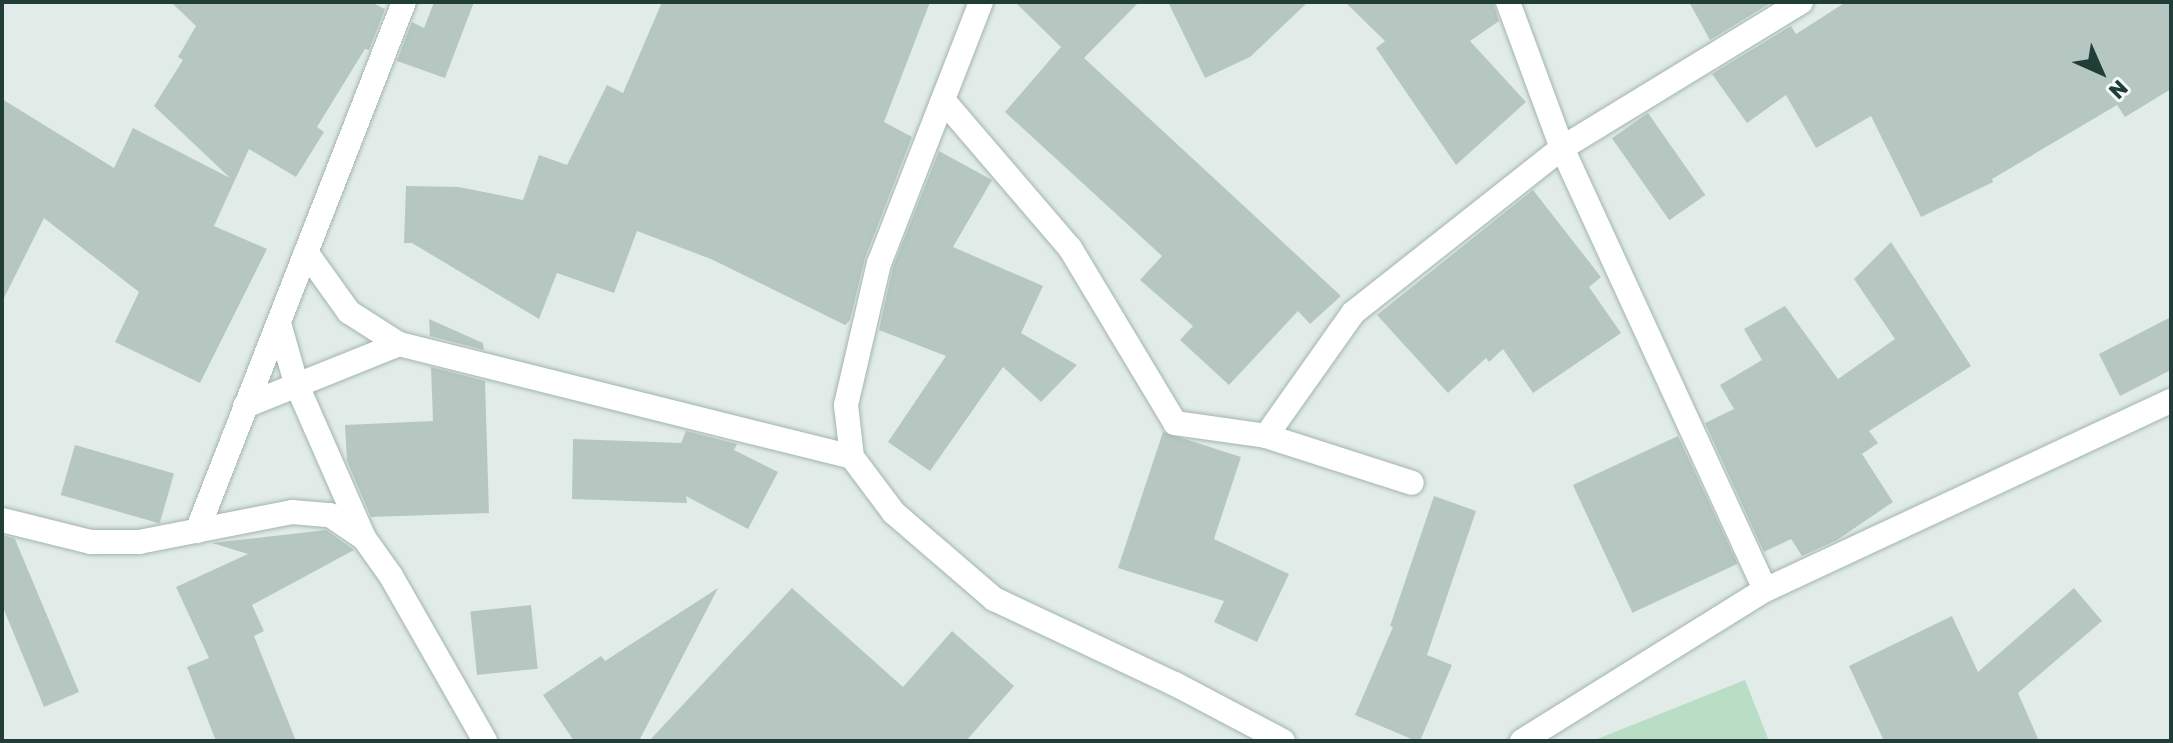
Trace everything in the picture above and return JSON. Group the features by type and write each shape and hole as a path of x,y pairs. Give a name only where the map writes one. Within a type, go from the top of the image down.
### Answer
{"street":[{"path":"197,531 404,2"},
{"path":"981,2 879,263 846,405 852,457 894,513 994,599 1175,684 1283,741"},
{"path":"1508,2 1562,148 1765,590"},
{"path":"1266,436 1353,313 1562,148 1801,2"},
{"path":"943,100 1070,248 1175,423 1266,436 1412,483"},
{"path":"306,252 349,312 399,344 852,457"},
{"path":"279,323 296,383 364,538 391,576 485,741"},
{"path":"245,406 399,344"},
{"path":"1522,741 1765,590 2171,401"},
{"path":"2,520 91,542 139,542 292,512 330,515 364,538"}],"green space":[{"path":"1745,680 1769,741 1592,741"}],"building":[{"path":"171,2 371,2 385,9 369,50 365,49 317,127 324,132 296,177 249,149 214,226 267,249 200,383 115,342 139,292 44,218 2,302 2,99 114,168 133,128 230,178 154,106 183,60 178,57 196,26"},
{"path":"434,2 474,2 445,78 397,61 412,22 424,28"},
{"path":"662,2 930,2 884,122 912,137 865,258 850,320 845,325 711,259 637,231 614,293 557,273 539,319 412,243 404,243 406,186 459,187 523,200 539,155 567,165 607,85 623,93"},
{"path":"1015,2 1139,2 1084,58 1341,296 1310,324 1298,311 1229,385 1180,340 1193,326 1140,280 1162,256 1005,112 1061,47"},
{"path":"1168,2 1308,2 1250,57 1205,78"},
{"path":"1345,2 1493,2 1499,21 1470,41 1526,102 1456,165 1376,48 1385,41"},
{"path":"1689,2 1772,2 1710,40"},
{"path":"1846,2 2171,2 2171,89 2125,117 2117,105 1992,179 1993,182 1921,217 1871,116 1816,148 1786,95 1747,123 1712,74 1791,26 1796,34"},
{"path":"1648,113 1705,195 1669,220 1612,138"},
{"path":"939,151 992,180 953,247 1043,286 1021,333 1077,365 1041,402 1003,367 930,471 888,442 946,356 879,330 893,267"},
{"path":"1533,190 1601,277 1589,287 1621,333 1533,393 1503,349 1489,362 1486,358 1448,393 1377,315"},
{"path":"1891,242 1971,366 1869,431 1878,443 1862,454 1893,502 1837,540 1802,556 1791,539 1764,552 1705,423 1734,409 1720,385 1762,360 1744,329 1785,306 1838,379 1895,339 1854,279"},
{"path":"2171,317 2171,370 2120,396 2099,354"},
{"path":"429,319 483,343 484,350 430,336"},
{"path":"431,367 485,381 489,513 371,517 347,461 345,425 433,421"},
{"path":"686,431 737,444 734,450 778,472 748,529 686,496 687,503 572,499 573,439 681,443"},
{"path":"1163,432 1241,457 1214,539 1289,574 1257,642 1214,622 1224,601 1118,568"},
{"path":"1678,436 1738,564 1632,613 1573,485"},
{"path":"75,445 174,473 160,523 61,495"},
{"path":"1434,496 1476,511 1427,655 1452,665 1420,741 1416,741 1355,715 1393,627 1390,626"},
{"path":"326,530 354,550 252,605 264,631 254,636 296,741 216,741 187,667 209,658 176,587 248,554 212,543"},
{"path":"2,535 15,539 79,692 44,707 2,605"},
{"path":"718,588 639,741 574,741 543,695 601,656 605,661"},
{"path":"792,588 903,687 952,631 1014,686 966,741 649,741"},
{"path":"2074,588 2102,621 2018,693 2039,741 1884,741 1849,666 1952,616 1978,672"},
{"path":"531,605 538,669 477,675 470,611"}]}
